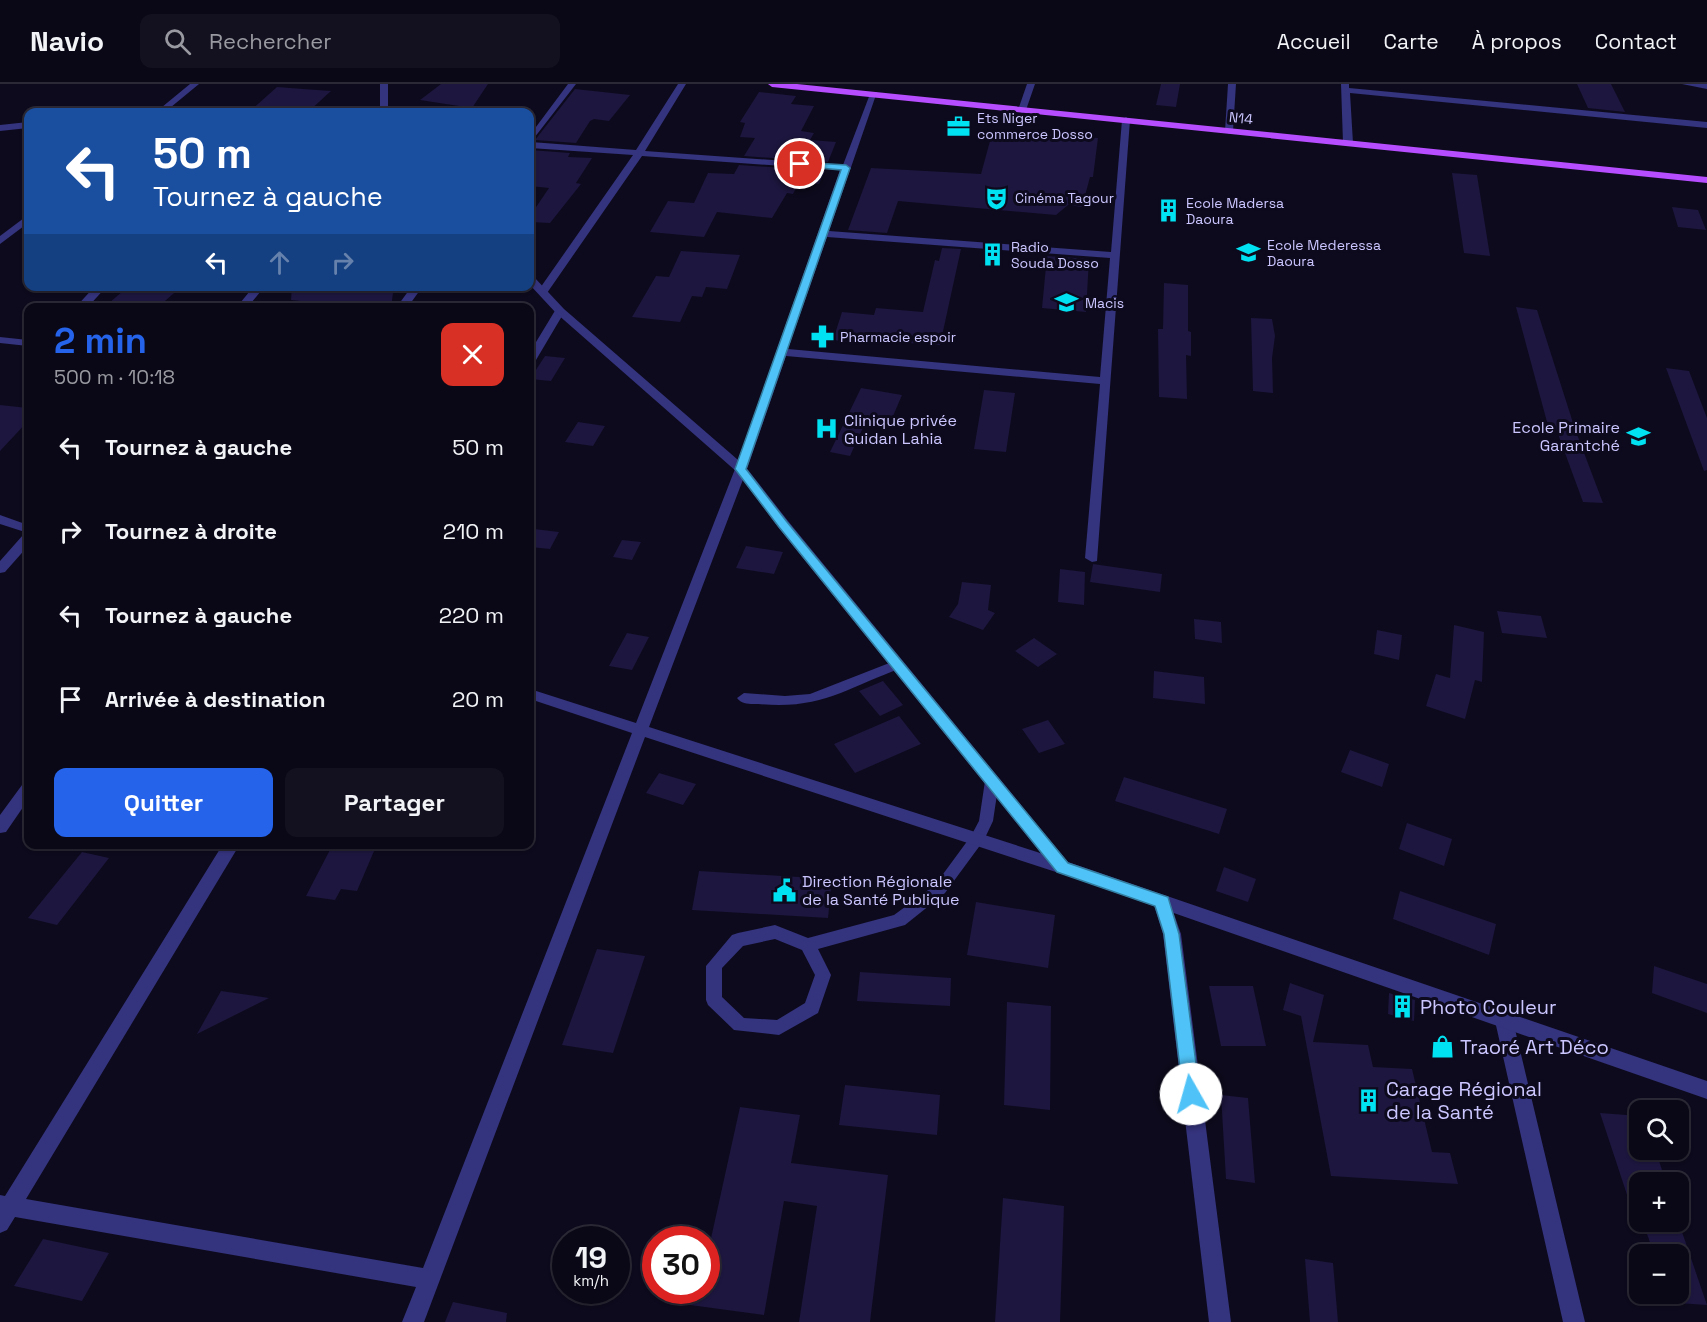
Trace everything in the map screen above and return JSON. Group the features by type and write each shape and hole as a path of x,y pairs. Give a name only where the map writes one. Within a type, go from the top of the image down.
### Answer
{"main road":[{"name":"N14","path":"772,84 800,85 1707,180"}],"street":[{"path":"165,108 195,84"},
{"path":"384,84 384,108"},
{"path":"534,136 572,84"},
{"path":"543,291 639,153 682,84"},
{"path":"1022,110 1032,84"},
{"path":"1229,131 1232,84"},
{"path":"1686,84 1707,86"},
{"path":"1348,143 1346,87 1707,125"},
{"path":"413,1322 741,469 874,94"},
{"path":"1092,558 1126,120"},
{"path":"0,128 24,125"},
{"path":"534,142 639,153 846,168"},
{"path":"0,241 24,221"},
{"path":"823,234 1115,255"},
{"path":"534,283 560,311 741,469 1062,867"},
{"path":"85,303 97,291"},
{"path":"245,303 256,291"},
{"path":"534,353 560,311"},
{"path":"0,340 24,343"},
{"path":"781,352 1106,381"},
{"path":"0,519 24,528"},
{"path":"0,569 24,542"},
{"path":"534,695 640,732 1062,867 1707,1090"},
{"path":"0,826 24,794"},
{"path":"229,849 3,1211 429,1279"},
{"path":"1162,902 1172,934 1220,1322"},
{"path":"1504,1021 1574,1322"}],"lane":[{"path":"744,698 786,701 810,699 847,687 877,671 897,665"},
{"path":"808,945 823,975 812,1008 779,1028 740,1025 714,1000 714,966 738,939 775,932 808,945 899,920 940,889 977,840 986,821 992,781"}],"building":[{"path":"441,84 488,84 472,108 420,100"},
{"path":"1161,84 1180,84 1176,107 1156,105"},
{"path":"1577,84 1611,84 1625,112 1588,108"},
{"path":"277,87 331,91 312,108 253,108"},
{"path":"575,89 630,95 609,121 594,119 590,121 576,143 535,140"},
{"path":"759,92 796,96 791,104 814,106 801,131 814,133 810,140 836,142 828,162 744,156 755,138 740,137 745,123 740,122"},
{"path":"993,130 1098,138 1093,177 1090,177 1082,207 1068,205 1056,215 898,201 887,233 848,230 871,168 981,174"},
{"path":"534,150 570,153 568,157 592,158 576,183 581,184 550,223 534,222 534,210 549,188 534,186"},
{"path":"739,165 825,171 819,184 799,182 793,194 787,193 772,218 717,212 704,237 650,232 668,201 694,203 708,173 734,174"},
{"path":"1452,173 1477,175 1490,256 1464,253"},
{"path":"1672,207 1698,210 1706,230 1678,227"},
{"path":"942,248 961,249 940,345 833,340 842,312 874,315 876,308 923,312 935,260 939,261"},
{"path":"681,251 740,255 727,289 706,287 702,297 692,296 680,322 632,317 656,276 669,277"},
{"path":"1047,256 1089,259 1086,312 1042,308"},
{"path":"1164,283 1188,285 1188,331 1191,332 1191,356 1186,355 1187,399 1159,397 1158,329 1163,329"},
{"path":"123,291 176,291 163,303 109,303"},
{"path":"292,291 393,293 392,303 319,303 291,300"},
{"path":"1516,307 1537,310 1575,429 1603,503 1583,502 1554,423 1547,422"},
{"path":"1251,318 1272,319 1275,336 1272,358 1273,393 1253,391"},
{"path":"545,356 565,358 551,381 534,379 534,373"},
{"path":"1666,368 1689,371 1707,418 1707,470 1704,471"},
{"path":"861,388 902,395 890,423 867,419 850,456 830,452"},
{"path":"984,390 1015,393 1006,452 974,449"},
{"path":"0,405 24,408 24,425 0,451"},
{"path":"578,422 605,426 593,446 565,442"},
{"path":"534,529 559,532 550,549 534,547"},
{"path":"622,540 641,542 632,560 613,557"},
{"path":"746,546 783,552 774,574 736,568"},
{"path":"1093,564 1162,574 1160,592 1090,582"},
{"path":"1060,569 1085,572 1084,605 1058,602"},
{"path":"962,582 991,585 988,610 995,613 983,630 949,617 958,604"},
{"path":"1497,611 1541,616 1547,638 1502,633"},
{"path":"1194,619 1221,622 1222,643 1195,639"},
{"path":"1454,625 1484,632 1482,682 1475,680 1465,719 1426,706 1436,674 1450,678"},
{"path":"1377,630 1402,635 1399,660 1374,654"},
{"path":"627,633 649,637 632,670 609,666"},
{"path":"1034,638 1057,654 1038,667 1015,651"},
{"path":"1154,671 1204,677 1205,704 1153,698"},
{"path":"883,681 903,705 880,716 859,691"},
{"path":"899,716 921,744 855,773 834,744"},
{"path":"1048,720 1065,744 1039,753 1022,729"},
{"path":"1350,750 1389,764 1382,787 1341,772"},
{"path":"659,773 696,784 683,805 646,793"},
{"path":"1124,777 1227,809 1219,834 1115,801"},
{"path":"1407,823 1452,839 1444,866 1399,849"},
{"path":"330,849 375,849 357,891 341,889 335,900 306,896"},
{"path":"82,852 109,858 57,925 28,918"},
{"path":"1224,867 1256,879 1248,902 1216,891"},
{"path":"699,871 832,879 828,918 692,910"},
{"path":"1400,891 1496,924 1489,955 1393,919"},
{"path":"976,902 1055,915 1048,968 967,955"},
{"path":"597,949 645,956 613,1053 562,1045"},
{"path":"1654,966 1707,984 1707,1013 1652,993"},
{"path":"860,972 951,978 950,1006 857,1001"},
{"name":"Carage Régional de la Santé","path":"1290,983 1324,995 1313,1042 1368,1045 1373,1067 1412,1069 1432,1152 1450,1153 1458,1184 1331,1176 1301,1016 1283,1010"},
{"path":"1209,986 1253,986 1266,1046 1221,1046"},
{"path":"221,991 269,998 197,1034"},
{"name":"Photo Couleur","path":"1389,993 1415,1000 1414,1021 1388,1014"},
{"path":"1007,1002 1051,1006 1050,1110 1004,1105"},
{"path":"845,1085 940,1095 937,1135 839,1125"},
{"path":"1221,1095 1248,1098 1255,1183 1226,1179"},
{"path":"740,1107 800,1115 791,1163 888,1175 870,1322 799,1322 817,1206 784,1201 764,1315 683,1304 720,1304 720,1226 714,1226"},
{"path":"1600,1113 1629,1115 1629,1160 1659,1160 1663,1172 1629,1172 1629,1201"},
{"path":"1003,1198 1064,1206 1060,1322 995,1322"},
{"path":"1646,1232 1682,1232 1686,1244 1651,1244"},
{"path":"43,1239 109,1253 82,1301 14,1286"},
{"path":"1689,1252 1707,1305 1689,1304"},
{"path":"1305,1259 1333,1263 1338,1322 1310,1322"},
{"path":"453,1302 507,1313 506,1322 445,1322"}],"place":[{"name":"Ets Niger commerce Dosso","path":"959,126"},
{"name":"Cinéma Tagour","path":"997,198"},
{"name":"Ecole Madersa Daoura","path":"1168,211"},
{"name":"Ecole Mederessa Daoura","path":"1249,253"},
{"name":"Radio Souda Dosso","path":"993,255"},
{"name":"Macis","path":"1067,303"},
{"name":"Pharmacie espoir","path":"822,337"},
{"name":"Clinique privée Guidan Lahia","path":"826,429"},
{"name":"Ecole Primaire Garantché","path":"1638,436"},
{"name":"Direction Régionale de la Santé Publique","path":"784,890"},
{"name":"Photo Couleur","path":"1402,1007"},
{"name":"Traoré Art Déco","path":"1442,1047"},
{"name":"Carage Régional de la Santé","path":"1368,1100"}],"route":[{"path":"800,164 846,168 741,469 783,524 1062,867 1162,902 1172,934 1191,1094"}]}
